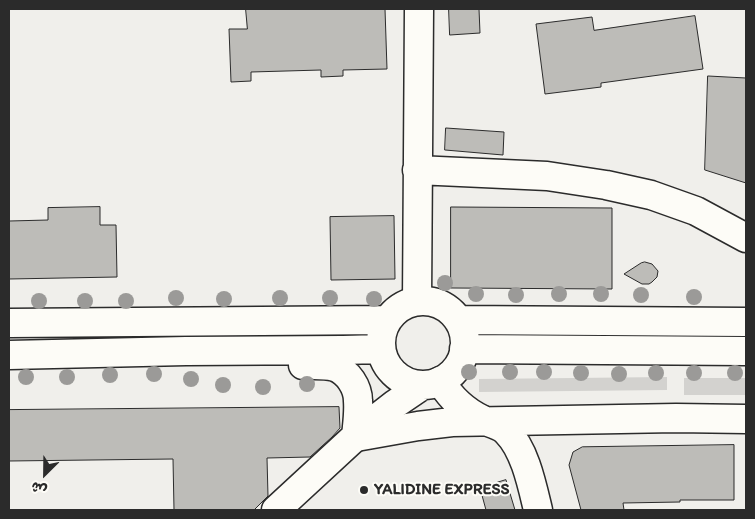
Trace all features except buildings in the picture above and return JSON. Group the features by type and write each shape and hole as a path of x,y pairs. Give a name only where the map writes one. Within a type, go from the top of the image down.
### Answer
{"main road":[{"path":"417,301 418,9"},
{"path":"418,170 547,176 606,185 651,195 696,211 746,238"},
{"path":"276,510 362,431 395,404 432,383 449,376 456,368 462,360 464,350 465,339 463,329 450,311 440,304 429,301 408,303 400,307 387,320 381,339 384,357 380,396 362,431"},
{"path":"9,324 387,320"},
{"path":"458,320 746,322"},
{"path":"9,355 342,350 384,357 397,376 405,381 414,384 432,383 464,409 506,430 518,446 538,510"},
{"path":"464,350 746,351"},
{"path":"186,351 241,364 320,364 337,368 352,381 356,391 362,431"},
{"path":"362,431 452,422 676,418 746,419"}],"shaded area":[{"path":"667,377 667,390 479,392 479,379"},
{"path":"684,378 746,378 746,395 684,395"}],"place":[{"name":"YALIDINE EXPRESS","path":"364,490"}]}
